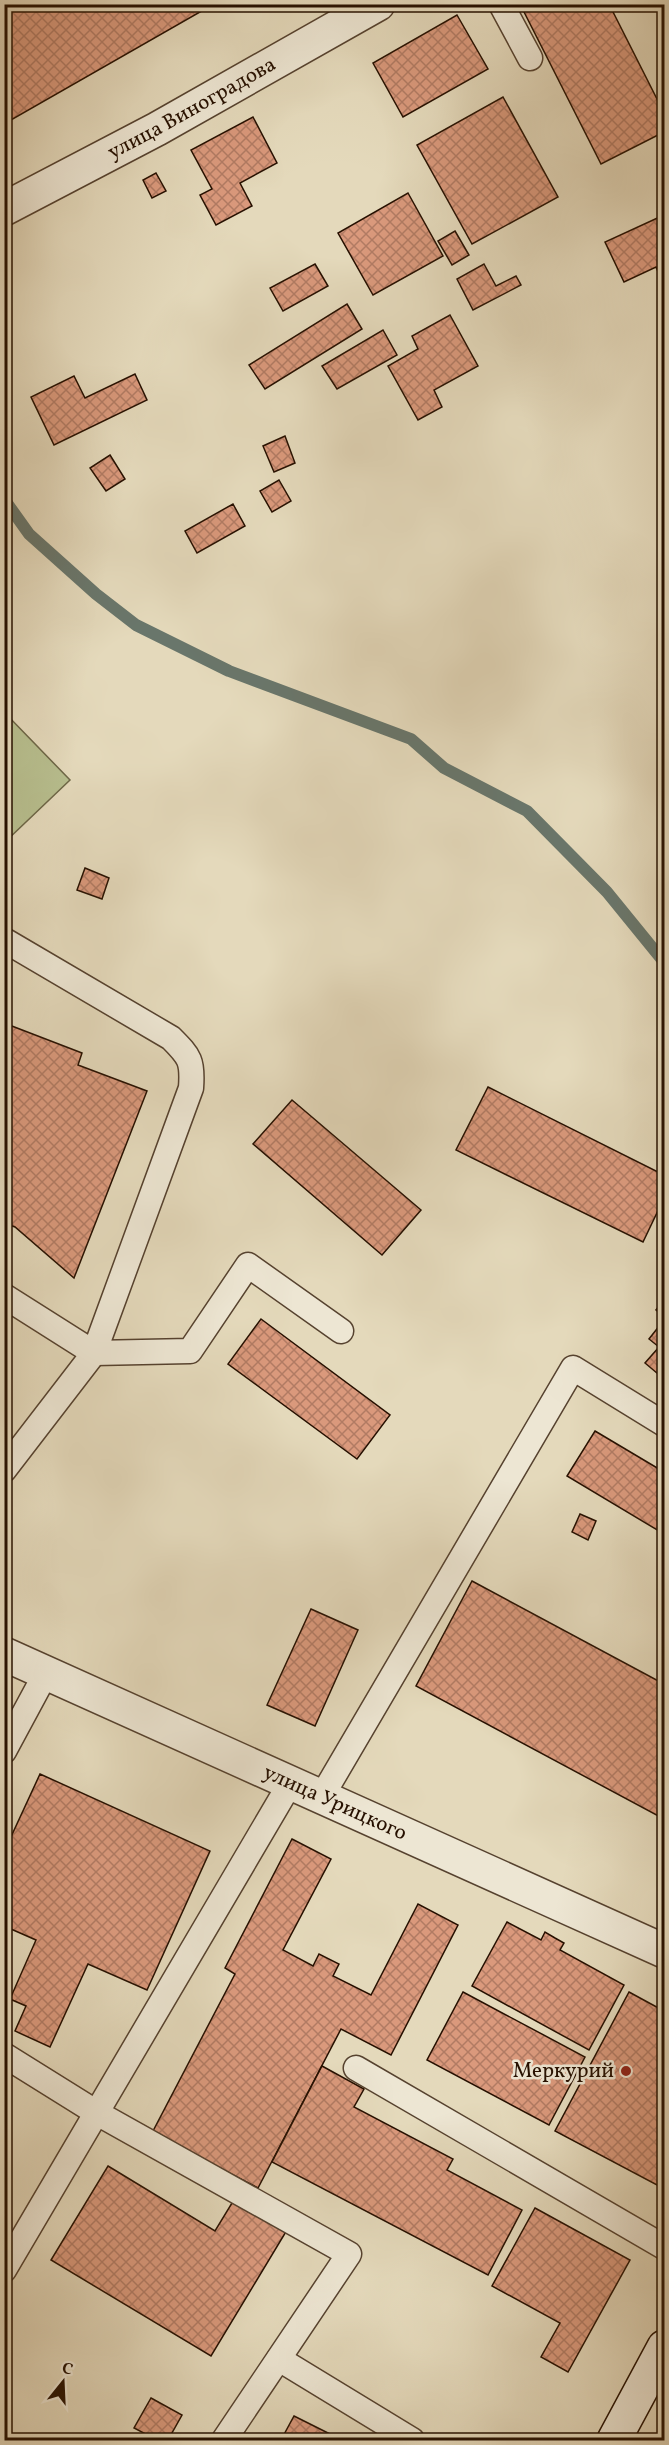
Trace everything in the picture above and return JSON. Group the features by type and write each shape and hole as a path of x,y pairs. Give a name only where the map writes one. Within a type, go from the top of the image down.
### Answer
{"street":[{"name":"улица Виноградова","path":"4,208 157,129 378,4"},
{"name":"улица Урицкого","path":"4,1654 664,1951"},
{"path":"614,2440 664,2347"}],"lane":[{"path":"501,4 530,58"},
{"path":"4,940 171,1038 189,1056 193,1070 191,1088 94,1353 4,1470"},
{"path":"4,1296 94,1353 190,1351 248,1265 342,1331"},
{"path":"322,1796 573,1368 664,1424"},
{"path":"4,1751 46,1673"},
{"path":"4,2270 291,1782"},
{"path":"4,2055 97,2113 349,2254 224,2440"},
{"path":"356,2068 664,2247"},
{"path":"279,2359 412,2440"}],"green space":[{"path":"5,713 70,780 5,842"}],"building":[{"path":"4,4 214,4 4,124"},
{"path":"520,4 609,4 664,113 664,132 601,164"},
{"path":"457,15 488,69 403,117 373,63"},
{"path":"503,97 558,197 472,244 417,145"},
{"path":"253,117 277,163 240,183 252,206 216,225 200,195 212,189 191,150"},
{"path":"664,171 664,189 658,174"},
{"path":"156,173 166,191 152,198 143,180"},
{"path":"408,193 443,256 373,295 338,233"},
{"path":"664,215 664,286 656,267 624,282 605,242"},
{"path":"455,231 469,255 452,265 438,241"},
{"path":"315,264 328,286 283,311 270,288"},
{"path":"484,264 496,286 516,276 521,285 473,310 457,279"},
{"path":"347,304 362,329 265,389 249,365"},
{"path":"450,315 478,366 434,390 442,407 418,420 388,366 418,349 412,336"},
{"path":"383,330 397,355 337,389 322,366"},
{"path":"135,374 147,400 54,445 31,397 74,376 85,398"},
{"path":"285,436 295,463 274,472 263,446"},
{"path":"110,455 125,479 106,491 90,468"},
{"path":"279,480 291,501 272,512 260,491"},
{"path":"233,504 245,526 197,553 185,531"},
{"path":"85,868 109,878 102,899 77,890"},
{"path":"4,1023 82,1053 78,1065 147,1091 74,1278 15,1227 4,1223"},
{"path":"488,1087 664,1175 664,1198 643,1242 456,1150"},
{"path":"292,1100 421,1210 382,1255 253,1144"},
{"path":"664,1300 664,1317 656,1310"},
{"path":"261,1319 390,1415 357,1459 228,1364"},
{"path":"664,1320 664,1379 645,1363 659,1347 649,1339"},
{"path":"595,1431 664,1472 664,1534 567,1476"},
{"path":"580,1514 596,1521 588,1540 572,1532"},
{"path":"472,1581 664,1684 664,1819 416,1686"},
{"path":"311,1609 358,1630 315,1726 267,1705"},
{"path":"40,1774 210,1851 147,1990 88,1964 50,2047 15,2031 26,2006 10,1999 36,1940 4,1926 4,1852"},
{"path":"292,1839 331,1859 283,1950 313,1966 319,1954 339,1964 333,1976 371,1995 418,1904 458,1925 391,2055 341,2029 258,2188 152,2133 235,1974 225,1968"},
{"path":"507,1922 541,1940 545,1932 564,1943 560,1950 624,1985 589,2050 472,1986"},
{"path":"463,1992 585,2057 549,2125 427,2060"},
{"name":"Меркурий","path":"629,1992 664,2011 664,2171 657,2185 555,2131"},
{"path":"322,2066 364,2089 354,2107 453,2159 447,2170 522,2210 488,2275 272,2162"},
{"path":"108,2166 215,2231 235,2198 287,2230 211,2356 51,2260"},
{"path":"535,2208 630,2260 568,2372 541,2357 560,2323 492,2286"},
{"path":"151,2398 182,2415 168,2440 157,2440 134,2428"},
{"path":"294,2416 342,2440 281,2440"}],"waterway":[{"path":"4,499 29,534 96,594 136,625 229,671 411,739 444,768 527,811 607,892 664,962"}],"place":[{"name":"Меркурий","path":"626,2071"}]}
